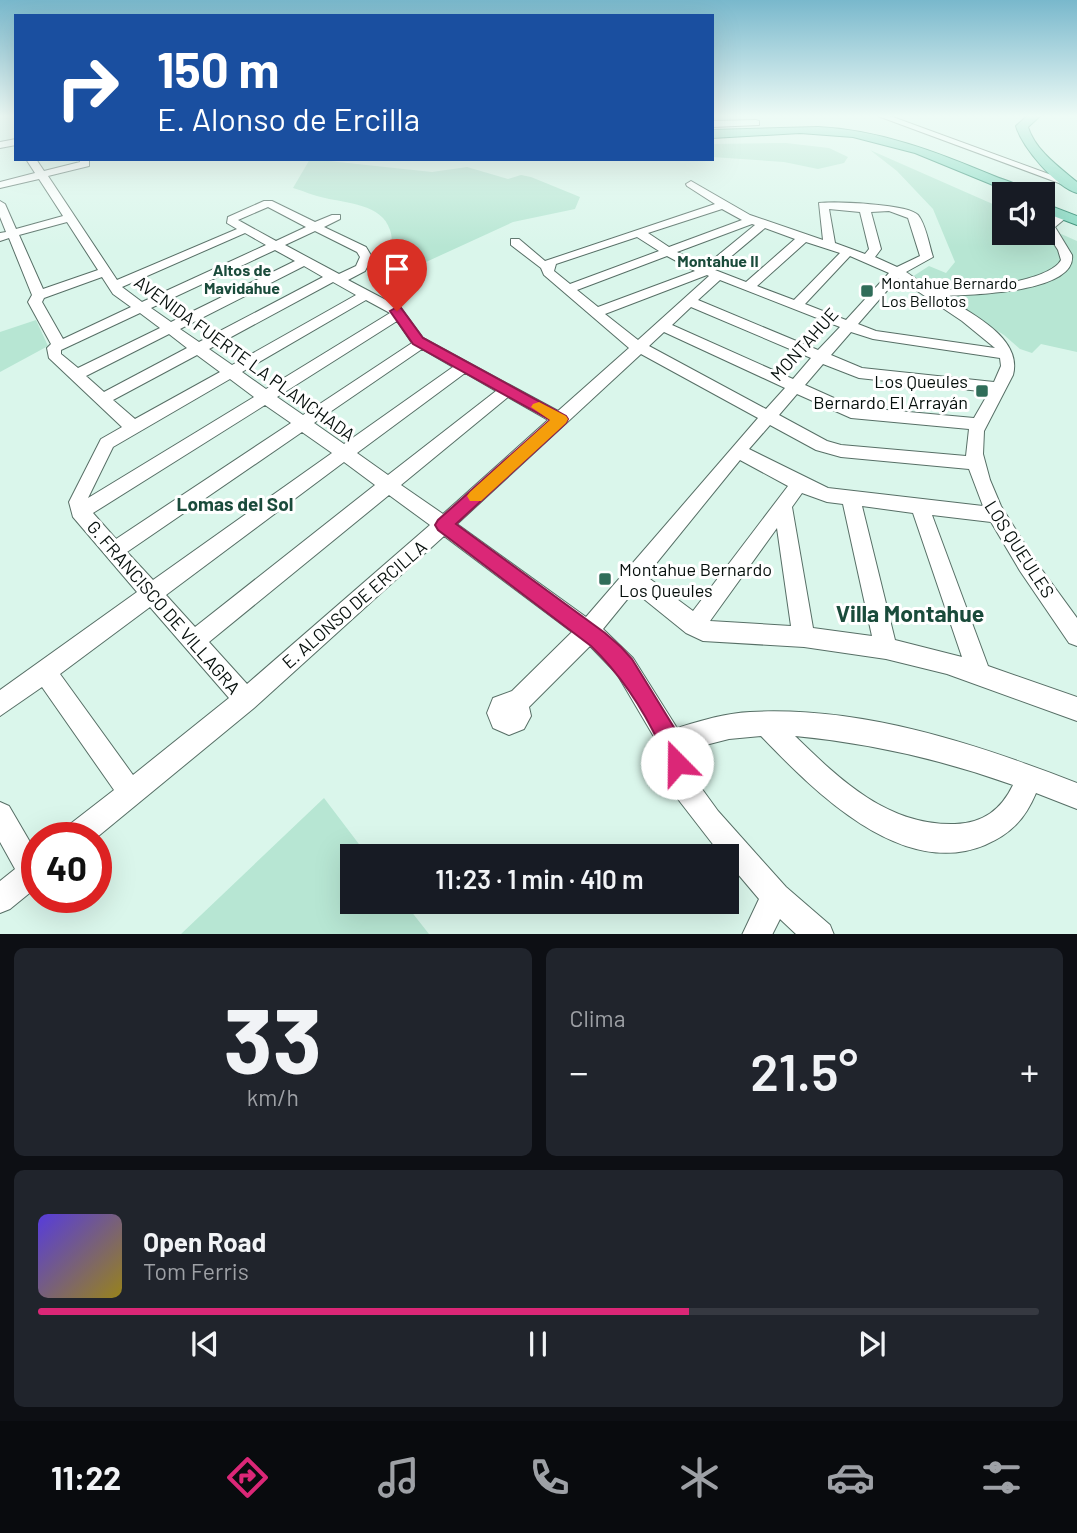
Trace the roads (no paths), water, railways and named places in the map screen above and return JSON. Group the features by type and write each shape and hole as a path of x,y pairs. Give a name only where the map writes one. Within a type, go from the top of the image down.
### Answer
{"main road":[{"path":"924,160 992,187"},
{"path":"937,160 995,182"},
{"path":"1046,160 1074,187"},
{"path":"1055,206 1073,214"},
{"path":"1055,210 1073,214"}],"street":[{"path":"1001,160 1074,187"},
{"name":"AVENIDA FUERTE LA PLANCHADA","path":"32,161 114,286 230,373 444,525"},
{"path":"0,185 85,161"},
{"path":"691,184 722,205 758,222 896,272 983,330 1006,354"},
{"path":"103,399 337,278 362,267 366,257 364,252 268,203 234,216 231,221 306,260 337,278 366,294 399,314 413,337 422,343 560,419"},
{"path":"0,204 6,235 39,295"},
{"path":"547,266 552,261 722,205"},
{"path":"830,247 823,205 900,210 914,216 927,257 896,272"},
{"path":"866,209 864,212 874,249 867,260"},
{"path":"930,293 1018,285 1055,276 1065,267 1066,258 1063,248 1049,227 1051,222 1073,214"},
{"path":"133,427 53,354 59,345 336,217"},
{"path":"6,235 70,218"},
{"path":"568,289 667,251 758,222"},
{"name":"E. ALONSO DE ERCILLA","path":"95,822 246,700 444,525 688,301 758,222"},
{"path":"114,286 246,229"},
{"path":"638,232 667,251 712,273 848,326 885,338 1006,354"},
{"path":"748,287 803,238"},
{"path":"515,242 547,266"},
{"path":"795,306 847,253"},
{"path":"76,374 306,260"},
{"path":"547,266 548,272 638,346 836,451 975,463"},
{"path":"59,345 35,302 39,295 104,272"},
{"name":"MONTAHUE","path":"515,705 587,632 768,416 896,272"},
{"path":"595,313 712,273"},
{"name":"G. FRANCISCO DE VILLAGRA","path":"246,700 80,512 79,498 103,447 133,427 366,294"},
{"path":"688,301 864,374 998,388"},
{"path":"80,512 399,314"},
{"path":"661,325 858,414 979,424"},
{"path":"113,551 422,343"},
{"name":"LOS QUEULES","path":"1006,354 1008,367 979,424 974,442 975,463 982,487 996,514 1077,636"},
{"path":"0,704 464,366"},
{"path":"193,642 507,390"},
{"path":"738,451 799,484 827,495 996,514"},
{"path":"694,626 799,484"},
{"path":"851,499 886,649"},
{"path":"783,506 804,637"},
{"path":"920,506 979,674"},
{"path":"444,525 587,632 625,666 671,742 683,785 730,846 776,897 820,934"},
{"path":"632,578 694,626 713,632 804,637 886,649 979,674 1077,709"},
{"path":"44,671 131,793"},
{"path":"671,742 730,727 765,724 880,737 928,747 1029,778 1077,796"},
{"path":"765,724 816,773 863,811 894,828 926,838 954,839 993,829 1016,807 1029,778"},
{"path":"0,815 21,850"},
{"path":"0,899 21,882"},
{"path":"756,934 776,897"}],"place":[{"name":"Montahue Bernardo Los Bellotos","path":"867,291"},
{"name":"Los Queules Bernardo El Arrayán","path":"982,391"},
{"name":"Montahue Bernardo Los Queules","path":"605,579"}],"district":[{"name":"Montahue II","path":"718,260"},
{"name":"Altos de Mavidahue","path":"242,278"},
{"name":"Lomas del Sol","path":"235,503"},
{"name":"Villa Montahue","path":"910,613"}]}
